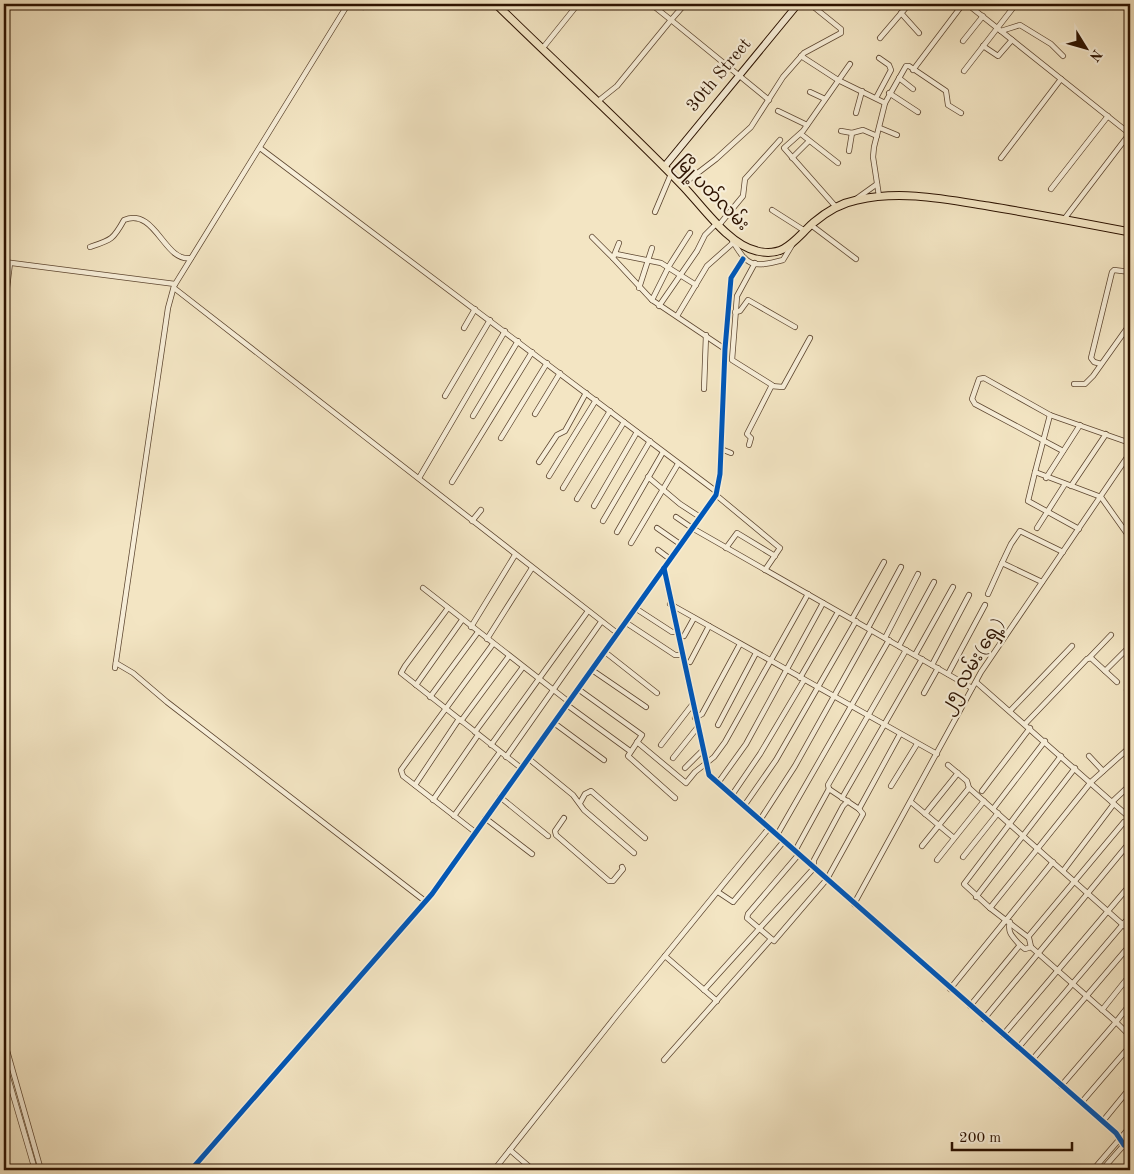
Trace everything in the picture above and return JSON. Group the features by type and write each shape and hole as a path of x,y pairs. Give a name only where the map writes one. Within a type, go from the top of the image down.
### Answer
{"main road":[{"name":"မြို့ပတ်လမ်း","path":"496,4 664,167 732,239 745,248 758,252 777,252 792,245 811,225 836,207 855,200 879,196 913,195 1065,218 1130,232"},
{"name":"30th Street","path":"664,167 798,4"}],"street":[{"path":"348,4 174,286 168,308 115,665 133,673 167,702 425,901"},
{"path":"542,49 578,4"},
{"path":"651,4 769,100"},
{"path":"597,102 617,86 685,4"},
{"path":"682,185 732,146 751,127 783,77 801,56 842,31 810,4"},
{"path":"880,38 909,4"},
{"path":"913,70 965,4 983,16 1130,133 1065,218"},
{"path":"964,71 999,30 1016,4"},
{"path":"1125,4 1130,8"},
{"path":"901,13 919,33"},
{"path":"963,41 983,16"},
{"path":"999,30 1020,25 1051,44 1063,56"},
{"path":"984,46 998,56 1012,40"},
{"path":"801,56 838,80 885,102"},
{"path":"876,98 891,70 889,65 879,58"},
{"path":"836,207 792,158 785,147 801,134 850,64"},
{"path":"879,196 873,157 877,136 885,102 907,66 946,91 948,105 961,113"},
{"path":"899,78 913,89"},
{"path":"1001,158 1061,79"},
{"path":"856,113 862,91"},
{"path":"810,92 825,100"},
{"path":"890,94 918,112"},
{"path":"778,111 807,125"},
{"path":"1051,189 1108,116"},
{"path":"880,128 897,135"},
{"path":"841,131 852,133 863,130 877,136"},
{"path":"848,151 852,133"},
{"path":"801,134 838,162"},
{"path":"659,306 705,235 718,224 743,196 746,179 780,140"},
{"path":"792,158 809,141"},
{"path":"260,148 476,309 717,493 743,516 746,522 779,547 765,570"},
{"path":"655,212 671,174"},
{"path":"855,200 877,184"},
{"path":"772,210 788,218 805,232"},
{"path":"90,246 111,240 115,237 124,220 134,217 141,218 180,257 191,258"},
{"path":"811,225 856,259"},
{"path":"652,300 669,266 690,233"},
{"path":"592,236 615,256 639,288 652,300 706,335 725,350"},
{"path":"676,316 714,258 732,239 743,259 748,263 770,263 783,260 792,245"},
{"path":"615,256 619,243"},
{"path":"639,288 652,248"},
{"path":"615,256 648,259 669,266 696,285"},
{"path":"191,1170 425,901 529,759 717,493 731,278 743,259"},
{"path":"4,262 174,286 617,634"},
{"path":"4,313 10,263"},
{"path":"755,263 736,296 732,360 770,383 771,386 783,387 810,338"},
{"path":"1102,364 1094,362 1091,358 1112,272 1114,270 1130,272"},
{"path":"735,312 740,311 748,300 795,327"},
{"path":"464,328 476,309"},
{"path":"445,396 490,320"},
{"path":"1074,384 1085,384 1102,364 1130,324"},
{"path":"419,478 504,331"},
{"path":"704,389 706,335"},
{"path":"473,416 518,341"},
{"path":"452,482 532,352"},
{"path":"501,438 547,363"},
{"path":"535,414 560,373"},
{"path":"1063,451 972,402 979,379 984,378 1050,415 1130,443"},
{"path":"749,445 751,438 747,434 771,386"},
{"path":"539,462 557,435 565,432 586,393"},
{"path":"549,476 596,400"},
{"path":"563,488 610,411"},
{"path":"1050,415 1027,500 1079,529"},
{"path":"577,499 624,422"},
{"path":"1046,478 1080,425"},
{"path":"594,506 637,432"},
{"path":"1070,486 1106,434"},
{"path":"602,521 650,442"},
{"path":"721,449 731,454"},
{"path":"617,532 663,452"},
{"name":"၂၅ လမ်း(ရှေ့)","path":"854,904 972,688 1130,453"},
{"path":"631,543 678,464"},
{"path":"1035,472 1046,478 1101,497 1130,538"},
{"path":"648,478 700,517"},
{"path":"1037,528 1064,484"},
{"path":"472,521 482,510"},
{"path":"676,517 726,548 972,688"},
{"path":"657,528 680,544"},
{"path":"726,548 737,532 775,556"},
{"path":"988,594 1011,544 1020,532 1063,552"},
{"path":"658,550 670,558"},
{"path":"471,627 515,555"},
{"path":"744,806 772,767 818,688 884,562"},
{"path":"1002,563 1042,582"},
{"path":"760,820 795,766 834,697 901,567"},
{"path":"487,640 532,568"},
{"path":"664,568 676,632 709,775 984,1019 1103,1121 1120,1138 1124,1145"},
{"path":"777,835 887,639 918,574"},
{"path":"900,646 934,582"},
{"path":"915,655 953,587"},
{"path":"423,588 630,752"},
{"path":"637,742 684,783 714,757 725,742 808,594"},
{"path":"932,665 969,595"},
{"path":"718,783 746,744 823,603"},
{"path":"670,604 936,754"},
{"path":"948,674 985,605"},
{"path":"448,608 402,669 402,673 521,768"},
{"path":"635,608 672,632 676,632"},
{"path":"491,745 588,611"},
{"path":"732,795 760,754 838,612"},
{"path":"684,636 694,618"},
{"path":"416,685 462,620"},
{"path":"506,757 601,622"},
{"path":"625,622 675,655 681,655"},
{"path":"690,662 709,626"},
{"path":"430,697 478,632"},
{"path":"1024,724 1111,635"},
{"path":"475,832 401,774 401,770 493,644"},
{"path":"695,718 702,714 740,644"},
{"path":"1010,711 1072,646"},
{"path":"1105,671 1130,646"},
{"path":"771,939 747,918 748,914 797,853 829,790 828,785 906,650"},
{"path":"605,652 657,692"},
{"path":"718,725 756,653"},
{"path":"415,785 460,720 509,656"},
{"path":"1089,658 1117,682"},
{"path":"842,798 922,659"},
{"path":"433,800 523,667"},
{"path":"924,693 938,668"},
{"path":"592,670 646,707"},
{"path":"976,682 1046,741 1129,816"},
{"path":"578,689 642,736 628,756 675,798"},
{"path":"661,745 692,705"},
{"path":"554,723 604,760"},
{"path":"673,758 697,728"},
{"path":"982,791 1030,728"},
{"path":"859,809 900,734"},
{"path":"993,809 1046,741"},
{"path":"891,786 917,744"},
{"path":"990,908 1039,850 1091,782 1130,747"},
{"path":"685,768 702,751"},
{"path":"454,816 500,752"},
{"path":"1061,756 963,886 1028,937 1031,947 1130,1036"},
{"path":"1089,756 1103,771"},
{"path":"529,759 634,853"},
{"path":"948,765 967,781 969,788 1130,931"},
{"path":"976,897 1024,837 1075,768"},
{"path":"925,814 958,773"},
{"path":"1064,872 1113,805 1113,801 1130,785"},
{"path":"922,846 969,788"},
{"path":"664,1060 771,939 774,940 778,937 827,880 863,814 859,809 829,790"},
{"path":"580,803 585,794 591,791 645,838"},
{"path":"500,797 548,836"},
{"path":"937,860 984,801"},
{"path":"704,990 814,868 814,860 843,806 848,802"},
{"path":"910,802 954,838"},
{"path":"963,857 998,813"},
{"path":"486,818 532,854"},
{"path":"564,818 555,831 556,834 609,881 613,881 623,870 622,867"},
{"path":"1028,937 1124,822"},
{"path":"494,1170 769,828"},
{"path":"718,892 733,902 784,841"},
{"path":"984,1019 1130,842"},
{"path":"950,989 1008,920 1053,862"},
{"path":"1003,1035 1059,972 1130,885"},
{"path":"1018,1048 1130,916"},
{"path":"1008,920 1010,934 1025,949 1031,947"},
{"path":"970,1006 1020,945"},
{"path":"1032,1060 1130,945"},
{"path":"665,956 717,1001"},
{"path":"1102,1010 1130,975"},
{"path":"1061,1086 1130,1004"},
{"path":"4,1040 41,1170"},
{"path":"1081,1103 1130,1046"},
{"path":"4,1064 35,1170"},
{"path":"1103,1121 1130,1088"},
{"path":"1093,1170 1130,1127"},
{"path":"1102,1170 1130,1138"},
{"path":"510,1150 534,1170"}],"cycle path":[{"path":"191,1170 432,894 716,495 720,474 725,349 731,278 743,259"},
{"path":"664,568 709,775 1116,1133 1124,1145"}]}
